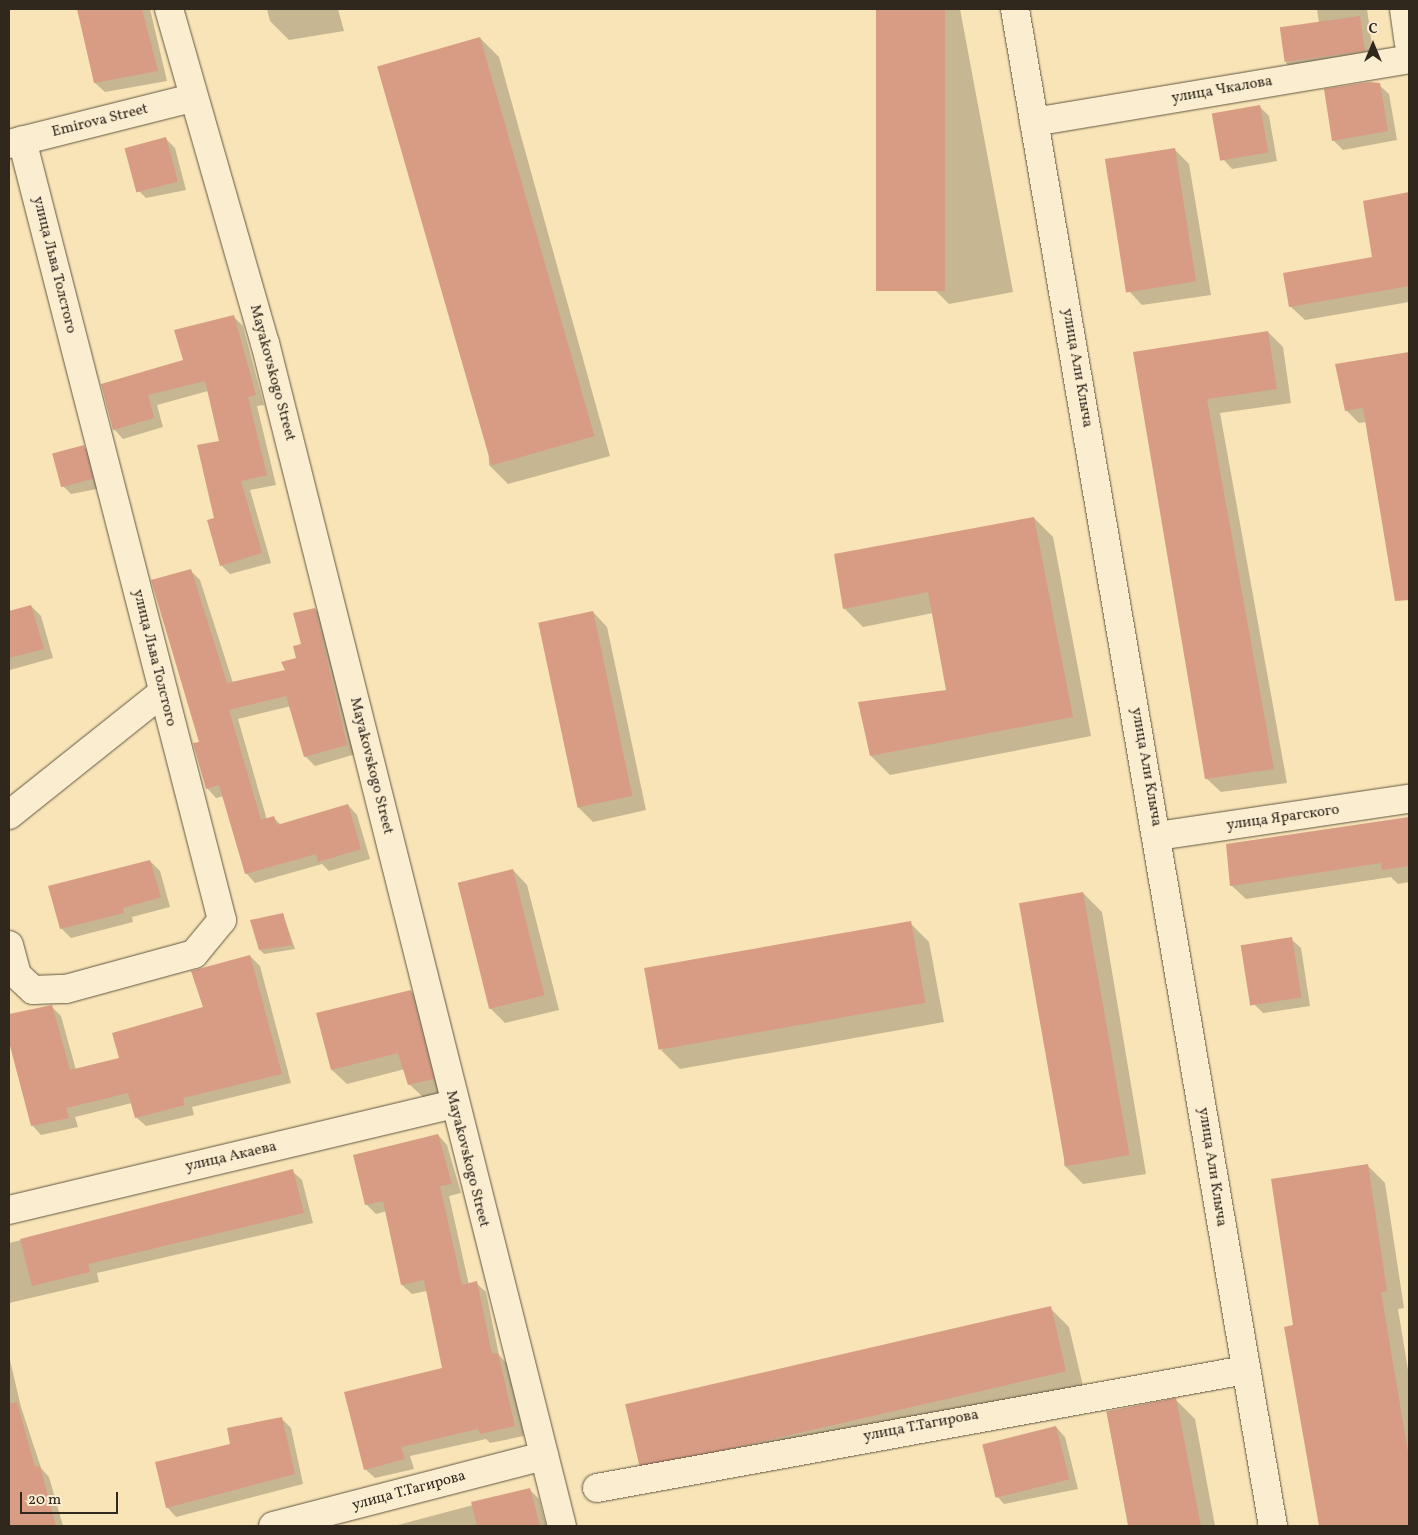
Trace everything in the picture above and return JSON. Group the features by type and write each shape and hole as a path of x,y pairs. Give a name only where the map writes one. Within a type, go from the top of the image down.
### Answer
{"street":[{"name":"Mayakovskogo Street","path":"169,9 192,98 267,353 452,1104 562,1526"},
{"name":"улица Али Клыча","path":"1015,9 1158,836 1245,1370 1273,1526"},
{"path":"1404,9 1409,43"},
{"name":"улица Чкалова","path":"1034,122 1409,59"},
{"name":"Emirova Street","path":"16,142 192,98"},
{"name":"улица Льва Толстого","path":"9,946 17,975 33,990 66,989 194,954 222,920 16,142"},
{"path":"9,815 163,692"},
{"name":"улица Ярагского","path":"1158,836 1409,799"},
{"name":"улица Акаева","path":"9,1210 452,1104"},
{"name":"улица Т.Тагирова","path":"597,1488 1245,1370"},
{"name":"улица Т.Тагирова","path":"273,1526 544,1456"}],"building":[{"path":"77,9 142,9 158,71 94,83"},
{"path":"876,9 945,9 945,291 876,291"},
{"path":"1360,16 1365,51 1285,62 1280,27"},
{"path":"480,37 594,436 492,465 377,66"},
{"path":"1369,82 1380,83 1388,131 1332,141 1324,89"},
{"path":"1260,105 1268,152 1220,161 1212,114"},
{"path":"166,137 178,181 136,193 124,148"},
{"path":"1175,148 1196,281 1126,292 1105,159"},
{"path":"1409,192 1409,286 1289,307 1283,273 1372,257 1363,201"},
{"path":"234,315 256,395 248,397 267,475 241,481 262,553 220,566 207,520 214,518 197,445 219,441 205,381 148,395 154,418 113,430 101,384 183,360 174,330"},
{"path":"1268,331 1277,389 1207,399 1274,769 1205,779 1133,352"},
{"path":"1409,352 1409,600 1395,601 1363,408 1345,411 1335,364"},
{"path":"84,445 93,479 61,487 52,454"},
{"path":"1034,517 1073,717 870,756 858,702 946,690 928,592 843,609 834,554"},
{"path":"191,569 227,683 285,670 281,662 296,658 293,646 301,644 293,613 315,608 347,745 304,757 286,696 229,710 261,820 274,816 277,825 348,804 361,849 318,862 316,854 245,874 219,785 206,789 193,743 199,742 151,580"},
{"path":"31,605 44,649 9,658 9,611"},
{"path":"593,611 632,796 578,808 538,623"},
{"path":"1409,817 1409,866 1382,870 1381,863 1230,886 1226,844"},
{"path":"150,860 161,897 123,908 124,913 60,929 48,886"},
{"path":"513,869 544,995 489,1009 458,883"},
{"path":"1083,892 1129,1155 1065,1166 1019,903"},
{"path":"283,913 292,945 259,950 250,920"},
{"path":"911,921 925,1003 659,1050 644,968"},
{"path":"1292,937 1302,997 1250,1005 1241,945"},
{"path":"250,955 282,1074 183,1098 185,1105 135,1118 128,1093 66,1108 69,1118 31,1126 9,1042 9,1014 52,1005 70,1070 119,1058 112,1033 203,1007 191,971"},
{"path":"411,990 434,1079 408,1085 398,1053 331,1070 316,1013"},
{"path":"438,1134 452,1184 440,1186 462,1285 477,1281 492,1354 498,1353 515,1426 480,1434 478,1429 401,1447 405,1459 364,1470 344,1392 442,1368 424,1280 401,1285 383,1201 365,1205 353,1155"},
{"path":"1368,1164 1387,1291 1381,1292 1409,1458 1409,1526 1319,1526 1284,1327 1293,1325 1271,1179"},
{"path":"293,1169 304,1213 88,1264 90,1272 32,1286 20,1239"},
{"path":"1051,1306 1066,1371 640,1470 625,1404"},
{"path":"1176,1398 1201,1526 1129,1526 1106,1412"},
{"path":"17,1402 35,1467 40,1466 56,1526 9,1526 9,1404"},
{"path":"282,1417 295,1474 166,1508 155,1462 230,1444 227,1428"},
{"path":"1056,1426 1069,1479 996,1498 982,1444"},
{"path":"530,1488 540,1526 477,1526 471,1502"}]}
